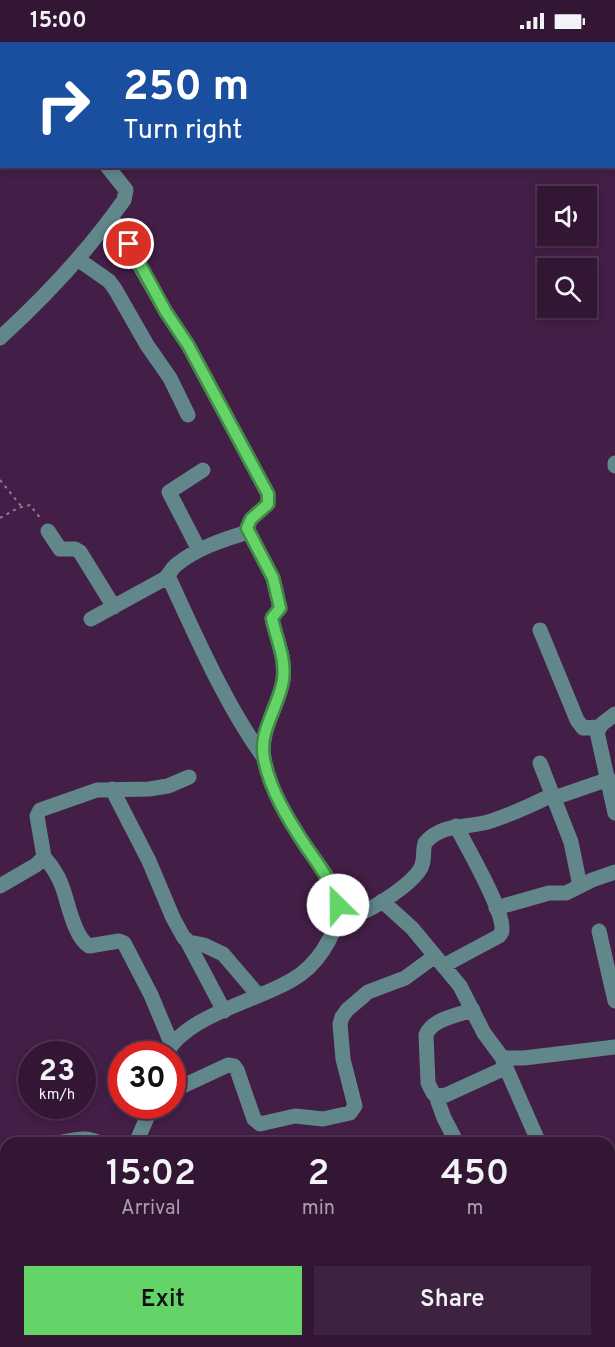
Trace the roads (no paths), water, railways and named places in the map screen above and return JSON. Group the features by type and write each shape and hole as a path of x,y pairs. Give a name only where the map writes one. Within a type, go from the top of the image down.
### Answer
{"street":[{"path":"0,338 79,260 124,200 126,190 109,168"},
{"path":"112,217 166,312 188,345 264,486 269,500 268,504 248,524 248,532 273,578 280,608 272,618 283,657 283,680 264,738 264,758"},
{"path":"79,260 109,281 115,289 147,345 165,369 188,415"},
{"path":"199,550 169,492 203,470"},
{"path":"48,531 60,549 75,549 80,552 114,607"},
{"path":"91,619 168,576 175,566 199,550 248,532"},
{"path":"168,576 237,717 264,758 285,813 332,886 338,905 338,914 326,942 313,963 292,980 194,1027 179,1041"},
{"path":"540,630 570,707 583,728 598,728 615,714"},
{"path":"598,728 615,813"},
{"path":"540,763 571,842 580,886"},
{"path":"166,1041 151,995 124,943 119,941 89,946 85,944 77,931 57,874 44,857 37,816 40,810 97,790 149,789 168,786 189,777"},
{"path":"338,914 353,915 367,910 382,901 419,871 424,859 423,847 429,838 440,831 456,826 471,826 492,821 553,796 609,779"},
{"path":"112,789 149,861 172,918 186,939 224,1011"},
{"path":"186,1084 228,1065 234,1066 254,1119 260,1124 295,1116 323,1119 350,1113 355,1106 341,1050 340,1024 347,1010 368,992 499,936 502,928 496,908 456,826"},
{"path":"0,886 36,865 44,857"},
{"path":"496,908 549,893 566,893 615,872"},
{"path":"382,901 402,917 460,986 489,1042 503,1062 536,1137"},
{"path":"599,931 615,1001"},
{"path":"186,939 223,954 258,995"},
{"path":"453,1137 436,1095 428,1083 426,1035 434,1025 473,1010"},
{"path":"436,1095 446,1095 503,1062 506,1058 524,1058 614,1045"},
{"path":"139,1137 146,1119"}]}
